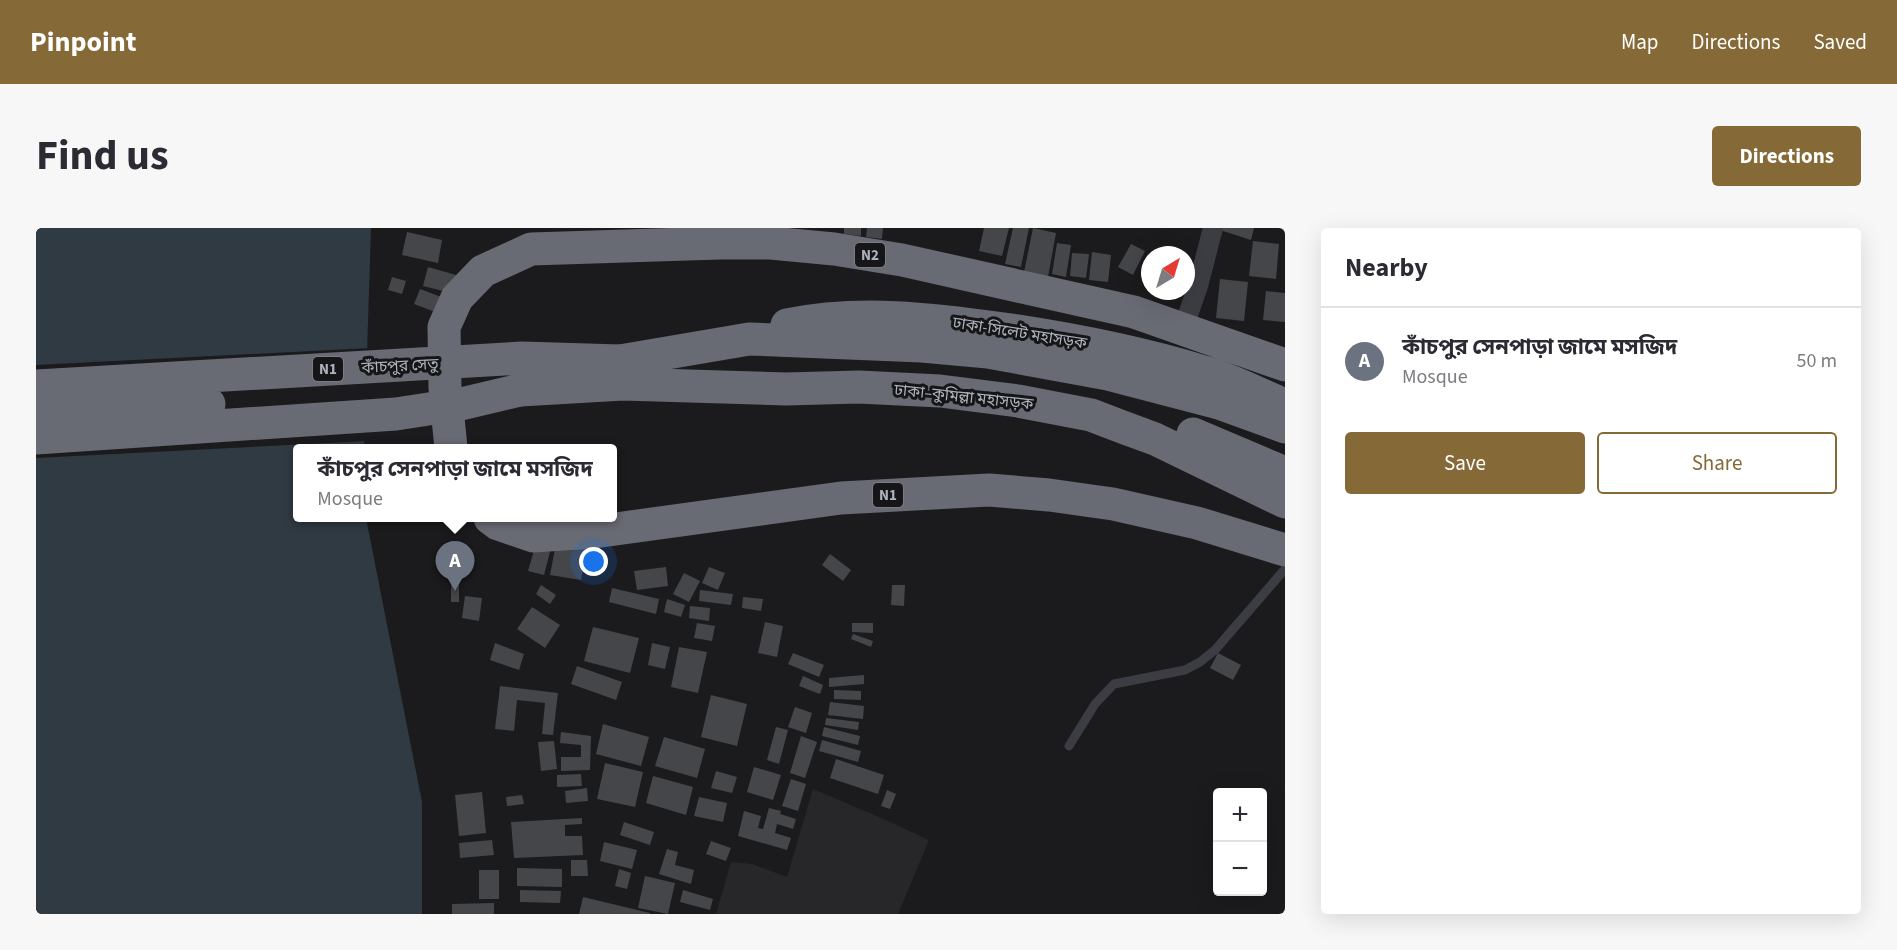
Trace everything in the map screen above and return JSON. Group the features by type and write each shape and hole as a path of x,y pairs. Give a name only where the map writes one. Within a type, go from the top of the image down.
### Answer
{"highway":[{"name":"N2","path":"451,444 445,388 444,327 457,298 483,272 531,249 771,243 834,249 902,260 1134,312 1285,365"},
{"name":"ঢাকা-সিলেট মহাসড়ক","path":"749,339 782,326 847,316 946,321 1110,347 1206,372 1285,405"},
{"name":"N1","path":"622,372 749,339 922,346 988,352 1053,363 1167,388 1219,403 1285,427"},
{"name":"কাঁচপুর সেতু","path":"36,386 522,358 622,372"},
{"name":"কাঁচপুর সেতু","path":"36,438 396,414 460,404 520,390 622,372"},
{"name":"ঢাকা–কুমিল্লা মহাসড়ক","path":"622,372 786,389 859,387 940,391 1018,401 1091,415 1155,439 1285,502"},
{"name":"কাঁচপুর সেতু","path":"36,412 520,390"},
{"path":"1091,415 1135,417 1174,427 1285,473"},
{"name":"N1","path":"495,522 533,536 594,532 683,521 784,504 841,498 989,490 1113,504 1197,523 1285,550"}],"street":[{"path":"1183,329 1198,286 1213,228"}],"lane":[{"path":"1069,746 1095,704 1114,684 1154,674 1185,670 1200,662 1215,650 1285,569"}],"shaded area":[{"path":"36,228 371,228 364,444 293,444 293,522 367,522 422,802 422,914 36,914"},
{"path":"813,789 929,840 898,914 716,914 731,862 752,864 787,877"}],"pier":[{"path":"370,348 367,441 36,458 36,365"}],"building":[{"path":"844,228 861,228 861,236 844,234"},
{"path":"867,228 883,228 882,239 866,237"},
{"path":"984,228 1009,228 1002,256 979,251"},
{"path":"1013,228 1029,228 1021,267 1005,264"},
{"path":"1033,228 1056,233 1048,277 1024,272"},
{"path":"1221,228 1254,228 1251,240 1220,230"},
{"path":"407,232 442,240 438,263 402,255"},
{"path":"1253,241 1279,244 1276,279 1249,276"},
{"path":"1057,243 1071,245 1066,277 1052,274"},
{"path":"1131,244 1141,249 1141,259 1133,275 1118,267"},
{"path":"1092,252 1111,255 1108,282 1089,280"},
{"path":"1072,253 1089,254 1086,278 1070,276"},
{"path":"428,267 456,275 451,293 423,286"},
{"path":"392,277 406,281 402,294 388,290"},
{"path":"1220,279 1248,282 1244,321 1216,318"},
{"path":"420,289 444,298 438,313 414,304"},
{"path":"1266,291 1285,293 1285,322 1263,320"},
{"path":"557,538 587,543 581,580 550,575"},
{"path":"537,540 552,544 544,575 528,571"},
{"path":"830,554 851,570 843,581 822,565"},
{"path":"666,567 668,586 637,590 634,571"},
{"path":"709,567 725,573 718,590 702,583"},
{"path":"684,573 700,581 689,602 673,594"},
{"path":"451,577 459,579 459,602 451,602"},
{"path":"541,585 556,595 550,604 536,594"},
{"path":"892,585 905,585 904,606 891,605"},
{"path":"612,588 659,599 656,614 609,602"},
{"path":"700,590 733,594 731,605 699,601"},
{"path":"465,596 482,598 479,621 462,618"},
{"path":"743,597 763,599 761,611 742,608"},
{"path":"667,599 685,605 681,617 664,612"},
{"path":"690,606 710,608 709,621 689,618"},
{"path":"532,607 560,625 545,648 517,629"},
{"path":"765,622 783,626 777,657 758,653"},
{"path":"697,623 715,626 712,641 694,638"},
{"path":"852,623 873,623 873,633 852,632"},
{"path":"593,627 639,638 630,673 584,661"},
{"path":"853,634 873,641 871,647 851,639"},
{"path":"495,643 524,654 519,670 490,660"},
{"path":"652,643 670,647 665,669 648,665"},
{"path":"679,647 707,652 698,693 671,687"},
{"path":"793,653 824,665 819,677 788,664"},
{"path":"1218,653 1241,665 1233,680 1210,668"},
{"path":"577,666 622,682 616,700 571,684"},
{"path":"864,675 864,684 829,687 829,678"},
{"path":"803,676 823,685 820,694 799,686"},
{"path":"500,686 558,693 553,735 542,734 545,703 517,700 514,731 495,729"},
{"path":"834,690 861,691 861,700 834,699"},
{"path":"711,695 747,704 737,746 701,737"},
{"path":"830,702 864,706 863,719 828,715"},
{"path":"795,707 812,713 806,733 788,727"},
{"path":"826,718 859,722 858,730 825,725"},
{"path":"603,724 649,737 641,766 596,754"},
{"path":"776,727 788,730 779,764 767,760"},
{"path":"824,727 860,736 858,745 822,736"},
{"path":"561,732 591,736 590,770 561,771 561,757 581,757 581,745 560,743"},
{"path":"801,736 817,742 805,778 790,773"},
{"path":"664,737 705,749 697,778 655,766"},
{"path":"822,740 861,751 858,762 819,751"},
{"path":"554,741 557,769 541,771 538,742"},
{"path":"836,759 884,775 878,794 830,778"},
{"path":"605,763 643,772 635,807 597,799"},
{"path":"754,767 781,775 773,800 747,792"},
{"path":"716,771 737,777 732,793 711,788"},
{"path":"581,774 582,786 557,787 557,775"},
{"path":"653,776 693,787 686,815 646,803"},
{"path":"791,779 806,784 798,811 782,806"},
{"path":"587,788 588,801 566,803 565,791"},
{"path":"887,790 896,794 890,809 881,806"},
{"path":"482,792 486,833 459,836 455,795"},
{"path":"522,795 524,804 507,806 506,797"},
{"path":"699,797 727,803 723,822 694,816"},
{"path":"769,808 796,819 793,829 777,824 775,833 791,838 787,850 738,836 744,811 761,816 758,828 763,829"},
{"path":"582,818 582,824 565,825 565,836 582,836 583,855 514,858 511,822"},
{"path":"624,822 654,832 650,845 620,835"},
{"path":"492,840 494,855 460,858 459,843"},
{"path":"711,841 731,848 726,861 706,854"},
{"path":"604,842 637,850 632,869 600,861"},
{"path":"667,849 678,852 675,865 694,870 691,884 659,874"},
{"path":"571,860 587,860 588,876 571,876"},
{"path":"517,868 562,869 562,887 517,886"},
{"path":"619,869 631,873 627,889 615,886"},
{"path":"479,870 499,870 499,899 479,899"},
{"path":"645,876 675,883 668,914 638,908"},
{"path":"520,890 561,891 560,903 520,902"},
{"path":"683,890 713,899 710,910 680,902"},
{"path":"583,897 650,913 650,914 579,914"},
{"path":"494,903 494,914 452,914 452,904"}],"place":[{"name":"কাঁচপুর সেনপাড়া জামে মসজিদ","path":"455,591"}]}
